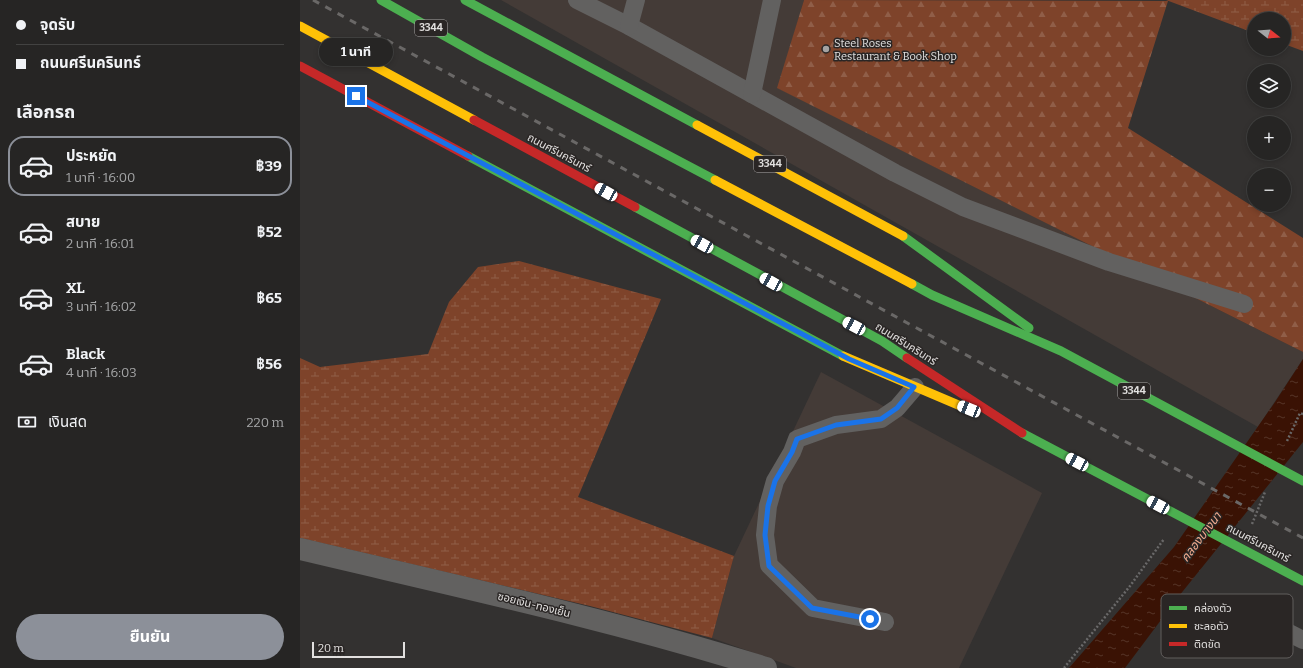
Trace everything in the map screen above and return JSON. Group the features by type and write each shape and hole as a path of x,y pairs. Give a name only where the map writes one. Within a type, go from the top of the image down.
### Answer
{"main road":[{"name":"3344","path":"381,0 482,57 932,295 1061,351 1303,481"},
{"name":"3344","path":"465,0 907,238 1061,351"},
{"name":"ถนนศรีนครินทร์","path":"300,26 882,341 1010,426 1303,581"},
{"name":"ถนนศรีนครินทร์","path":"300,66 849,359 1010,426"}],"street":[{"name":"ซอยเงิน-ทองเย็น","path":"300,548 500,596 697,646 766,668"}],"lane":[{"path":"577,0 629,26 895,173 963,207 1109,262 1244,304"},
{"path":"629,26 636,0"},
{"path":"752,94 772,0"},
{"path":"885,622 812,608 769,566 765,535 767,513 775,481 792,452 797,439 836,425 881,419 897,408 914,387"},
{"path":"1293,635 1303,640"}],"path":[{"path":"1064,668 1130,586 1172,529 1158,505"}],"shaded area":[{"path":"501,0 804,0 778,88 1303,352 1303,359 1258,427"},
{"path":"821,372 1042,493 959,668 796,668 712,638 734,556"}],"green space":[{"path":"804,0 1168,1 1128,128 1247,203 1247,212 1262,212 1303,238 1303,352 777,88"},
{"path":"1166,0 1303,0 1303,51 1291,47 1291,12 1247,12 1247,30"},
{"path":"519,261 661,299 578,497 734,556 712,638 590,606 300,538 300,358 320,367 428,354 449,302 478,267"}],"water":[{"name":"คลองบางนา","path":"1303,359 1303,442 1181,594 1161,594 1161,620 1125,668 1069,668 1174,547 1275,402"}],"railway":[{"path":"313,0 1303,538"}],"traffic: fast":[{"path":"381,0 482,57 715,180"},
{"path":"465,0 697,125"},
{"path":"468,156 843,356"},
{"path":"635,207 882,341 907,358"},
{"path":"903,236 1029,328"},
{"path":"912,284 932,295 1061,351 1303,481"},
{"path":"1022,433 1303,581"}],"traffic: slow":[{"path":"300,26 474,120"},
{"path":"697,125 903,236"},
{"path":"715,180 912,284"},
{"path":"843,356 963,407"}],"traffic: jam":[{"path":"300,66 468,156"},
{"path":"474,120 635,207"},
{"path":"907,358 1022,433"}],"place":[{"name":"Steel Roses Restaurant & Book Shop","path":"826,49"}],"route":[{"path":"356,96 849,359 914,387 897,408 881,419 836,425 797,439 792,452 775,481 768,506 765,535 769,566 812,608 870,619"}]}
